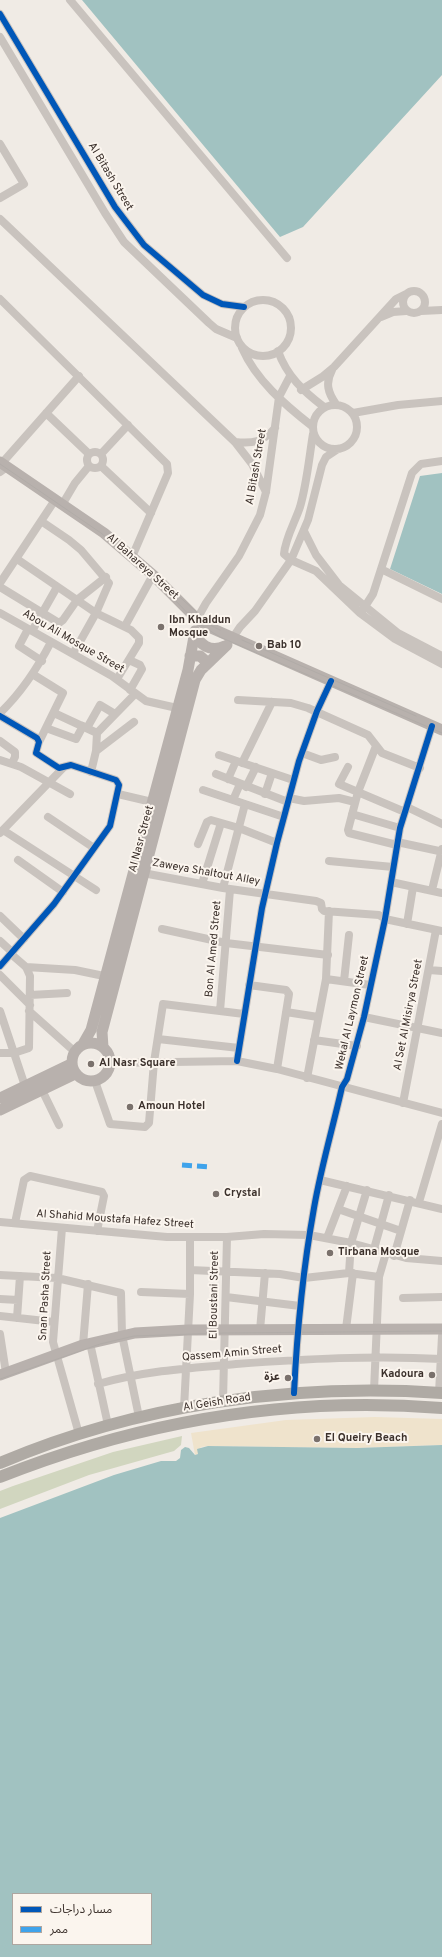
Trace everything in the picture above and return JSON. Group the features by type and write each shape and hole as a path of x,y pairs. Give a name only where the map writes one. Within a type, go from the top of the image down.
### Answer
{"highway":[{"name":"Al Geish Road","path":"0,1464 79,1434 108,1425 139,1417 223,1401 294,1393 349,1390 440,1393"},
{"path":"349,1390 349,1404"},
{"path":"317,1392 318,1405"},
{"name":"Al Geish Road","path":"0,1478 62,1454 140,1432 239,1413 318,1405 349,1404 442,1408"}],"main road":[{"name":"Al Bahareya Street","path":"2,466 59,502 102,532 153,575 198,619 211,628 232,639 330,680 437,728"},
{"name":"Al Nasr Street","path":"84,1044 91,1030 104,976 177,708 198,619"},
{"path":"195,631 200,642 210,648 222,648 232,639"},
{"name":"Al Nasr Street","path":"103,1047 102,1032 195,680 198,674 232,639"},
{"path":"190,656 200,656 208,663"},
{"path":"93,1043 103,1047 108,1054 110,1063 106,1075 95,1081 84,1081 73,1069 74,1052 84,1044 93,1043"},
{"path":"0,1098 26,1086 73,1069"},
{"path":"0,1110 42,1090 73,1069"},
{"path":"3,1374 87,1344 122,1335 188,1330 442,1329"}],"street":[{"path":"70,0 287,258"},
{"name":"Al Bitash Street","path":"0,14 133,233 144,245 203,295 222,304 244,307"},
{"name":"Al Bitash Street","path":"0,37 105,213 124,242 208,323 239,341"},
{"path":"0,144 24,184 0,198"},
{"path":"0,219 235,442 252,464 266,492"},
{"path":"301,390 322,377 334,366 396,299 408,293 418,292 424,297 425,305 415,314 406,311 393,312 377,320"},
{"path":"406,311 403,301 408,293"},
{"path":"0,299 164,460 168,468 132,557"},
{"path":"239,341 254,354 270,354 278,351 286,342 290,331 289,319 283,308 269,300 254,301 244,307 236,321 239,341 251,365 278,397 313,430 323,446 338,449"},
{"path":"420,311 442,310"},
{"path":"278,351 282,364 301,390 324,407"},
{"path":"334,366 330,374 328,389 336,404"},
{"path":"2,466 79,376"},
{"path":"278,397 290,376"},
{"name":"Al Bitash Street","path":"198,619 206,603 239,556 260,514 266,492 278,397"},
{"path":"353,413 398,405 442,401"},
{"path":"232,639 255,611 291,560 304,531 322,465 330,454 345,447 356,435 356,420 353,413 336,404 324,407 314,418 303,495 293,527 284,547 284,554 291,560 316,571 395,639 442,664"},
{"path":"46,413 89,454"},
{"path":"101,454 128,425"},
{"path":"235,442 248,444 259,442 268,436 275,428"},
{"path":"89,454 97,452 101,454"},
{"path":"89,454 87,458 90,466"},
{"path":"101,454 103,462 101,466"},
{"path":"363,610 373,594 412,473 421,464 442,460"},
{"path":"90,466 97,468 101,466"},
{"path":"90,466 41,521 17,559 1,580 41,612 61,622 77,600 107,580"},
{"path":"101,466 151,513"},
{"path":"41,521 69,540 107,580"},
{"path":"304,531 316,555 330,574 363,610 398,633 442,656"},
{"path":"17,559 96,613 125,626 139,640 117,679"},
{"path":"381,569 442,599"},
{"path":"125,626 153,575"},
{"path":"73,654 96,613 107,580"},
{"path":"42,661 19,646 56,587"},
{"name":"Abou Ali Mosque Street","path":"1,616 30,630 117,679 146,701 177,708"},
{"path":"0,713 34,675 51,642"},
{"path":"91,772 96,751 97,733 133,692 142,669 140,665 129,660"},
{"path":"34,675 63,693 36,750 37,754 59,768 63,768"},
{"path":"237,1061 255,947 277,843 293,780 317,711 330,680"},
{"path":"238,700 299,704 368,735 382,753 420,768"},
{"path":"228,779 272,702"},
{"path":"46,728 76,739 100,705 115,714"},
{"path":"54,713 97,733"},
{"path":"0,716 37,738 39,742"},
{"path":"96,751 134,722"},
{"name":"Wekal Al Laymon Street","path":"294,1393 295,1360 300,1306 310,1234 320,1180 342,1087 347,1079 364,1017 385,919 400,828 420,768 437,728"},
{"path":"0,741 15,752 15,757 12,763"},
{"path":"376,746 358,792 348,829 349,833 397,843 442,850 432,890"},
{"path":"302,753 321,760 335,757"},
{"path":"219,755 293,780"},
{"path":"0,760 12,763 70,794"},
{"path":"0,966 63,892 75,876 110,826 118,794 119,783 116,780 71,765 63,768 2,828 75,876 96,890"},
{"path":"348,767 339,783 358,792 406,809 442,824"},
{"path":"233,800 256,768"},
{"path":"265,794 272,773"},
{"path":"216,774 265,794 288,800 304,801 339,798 355,802"},
{"path":"203,790 284,817"},
{"path":"118,794 152,802"},
{"name":"Bon Al Amed Street","path":"220,1011 226,943 227,889 245,804"},
{"path":"352,814 400,828"},
{"path":"48,817 94,848"},
{"path":"198,844 208,820 239,828 277,843"},
{"path":"202,884 221,823"},
{"path":"18,860 63,892"},
{"path":"329,861 393,867"},
{"name":"Zaweya Shaltout Alley","path":"144,873 227,889 316,901 321,903 323,910 329,911"},
{"path":"390,882 442,893"},
{"path":"407,924 414,887"},
{"path":"307,1078 326,979 329,911 377,914 385,919 439,931"},
{"path":"0,916 24,939"},
{"path":"162,929 226,943 328,955"},
{"name":"Al Set Al Misirya Street","path":"404,1103 429,970 439,931"},
{"path":"344,981 349,935"},
{"path":"0,941 26,967 30,976 29,1048 14,1053 0,1053"},
{"path":"26,967 75,970 104,976"},
{"path":"429,970 442,971"},
{"path":"0,975 29,1008 74,1052"},
{"path":"326,979 370,985"},
{"path":"249,985 288,991 289,994 277,1069"},
{"path":"30,995 67,993"},
{"path":"95,1081 110,1124 143,1128 148,1124 154,1062 163,1004 244,1014"},
{"path":"0,1010 1,1017 26,1086"},
{"path":"286,1012 318,1016"},
{"path":"364,1017 442,1033"},
{"path":"158,1039 239,1048"},
{"path":"314,1040 357,1046"},
{"path":"110,1063 237,1061 277,1069 442,1114"},
{"path":"42,1090 59,1125"},
{"path":"419,1202 442,1124"},
{"path":"15,1223 24,1180 30,1176 102,1192 104,1196 97,1231"},
{"path":"320,1180 419,1202 442,1209"},
{"path":"327,1238 347,1186"},
{"path":"346,1329 351,1273 351,1242 367,1190"},
{"path":"374,1249 389,1195"},
{"path":"374,1390 379,1277 402,1230 410,1200"},
{"path":"338,1209 402,1230"},
{"name":"Al Shahid Moustafa Hafez Street","path":"0,1222 97,1231 190,1237 310,1234 351,1242 390,1254 442,1261"},
{"name":"Snan Pasha Street","path":"62,1228 53,1342 79,1434"},
{"path":"184,1408 190,1294 190,1237"},
{"name":"El Boustani Street","path":"223,1401 227,1237"},
{"path":"190,1270 265,1273 304,1278 318,1278 351,1273 379,1277"},
{"path":"260,1330 265,1273"},
{"path":"0,1275 57,1278 88,1284 121,1293 122,1335 129,1375 139,1417"},
{"path":"17,1318 20,1276"},
{"path":"88,1284 87,1344 108,1425"},
{"path":"142,1292 190,1294"},
{"path":"226,1297 300,1306"},
{"path":"403,1298 442,1297"},
{"path":"0,1299 18,1300"},
{"path":"0,1316 54,1322"},
{"path":"0,1334 3,1374"},
{"path":"440,1393 442,1336"},
{"name":"Qassem Amin Street","path":"98,1384 129,1375 224,1365 295,1360 375,1358 441,1359"}],"green space":[{"path":"182,1436 181,1445 174,1451 89,1475 0,1509 0,1491 113,1452"}],"sand":[{"name":"El Queiry Beach","path":"375,1417 442,1419 442,1445 357,1448 208,1446 201,1447 198,1454 195,1455 191,1433 286,1420"}],"water":[{"path":"82,0 442,0 442,75 303,227 280,237"},
{"path":"442,473 442,594 390,569 420,476"},
{"path":"442,1445 442,1957 0,1957 0,1518 114,1475 161,1461 176,1461 180,1458 181,1450 185,1447 189,1448 195,1455 198,1454 197,1449 208,1446 357,1448"}],"tram line":[{"path":"0,464 101,533 152,576 196,622 220,637 442,733"},
{"path":"173,591 212,626 220,630"},
{"path":"242,640 416,716"},
{"path":"0,1379 100,1344 134,1336 225,1333 442,1331"}],"marked path":[{"path":"182,1165 211,1167"}],"cycle path":[{"path":"0,14 115,207 144,245 203,295 222,304 244,307"},
{"path":"237,1061 262,908 277,843 299,761 317,711 331,681"},
{"path":"0,716 37,738 39,742 36,753 59,768 71,765 116,780 119,785 110,826 54,904 0,966"},
{"path":"294,1393 304,1277 317,1193 342,1087 347,1079 364,1017 385,919 400,828 432,726"}],"place":[{"name":"Ibn Khaldun Mosque","path":"161,627"},
{"name":"Bab 10","path":"259,646"},
{"name":"Al Nasr Square","path":"91,1064"},
{"name":"Amoun Hotel","path":"130,1107"},
{"name":"Crystal","path":"216,1194"},
{"name":"Tirbana Mosque","path":"330,1253"},
{"name":"Kadoura","path":"432,1375"},
{"name":"عزة","path":"288,1378"},
{"name":"El Queiry Beach","path":"317,1439"}]}
